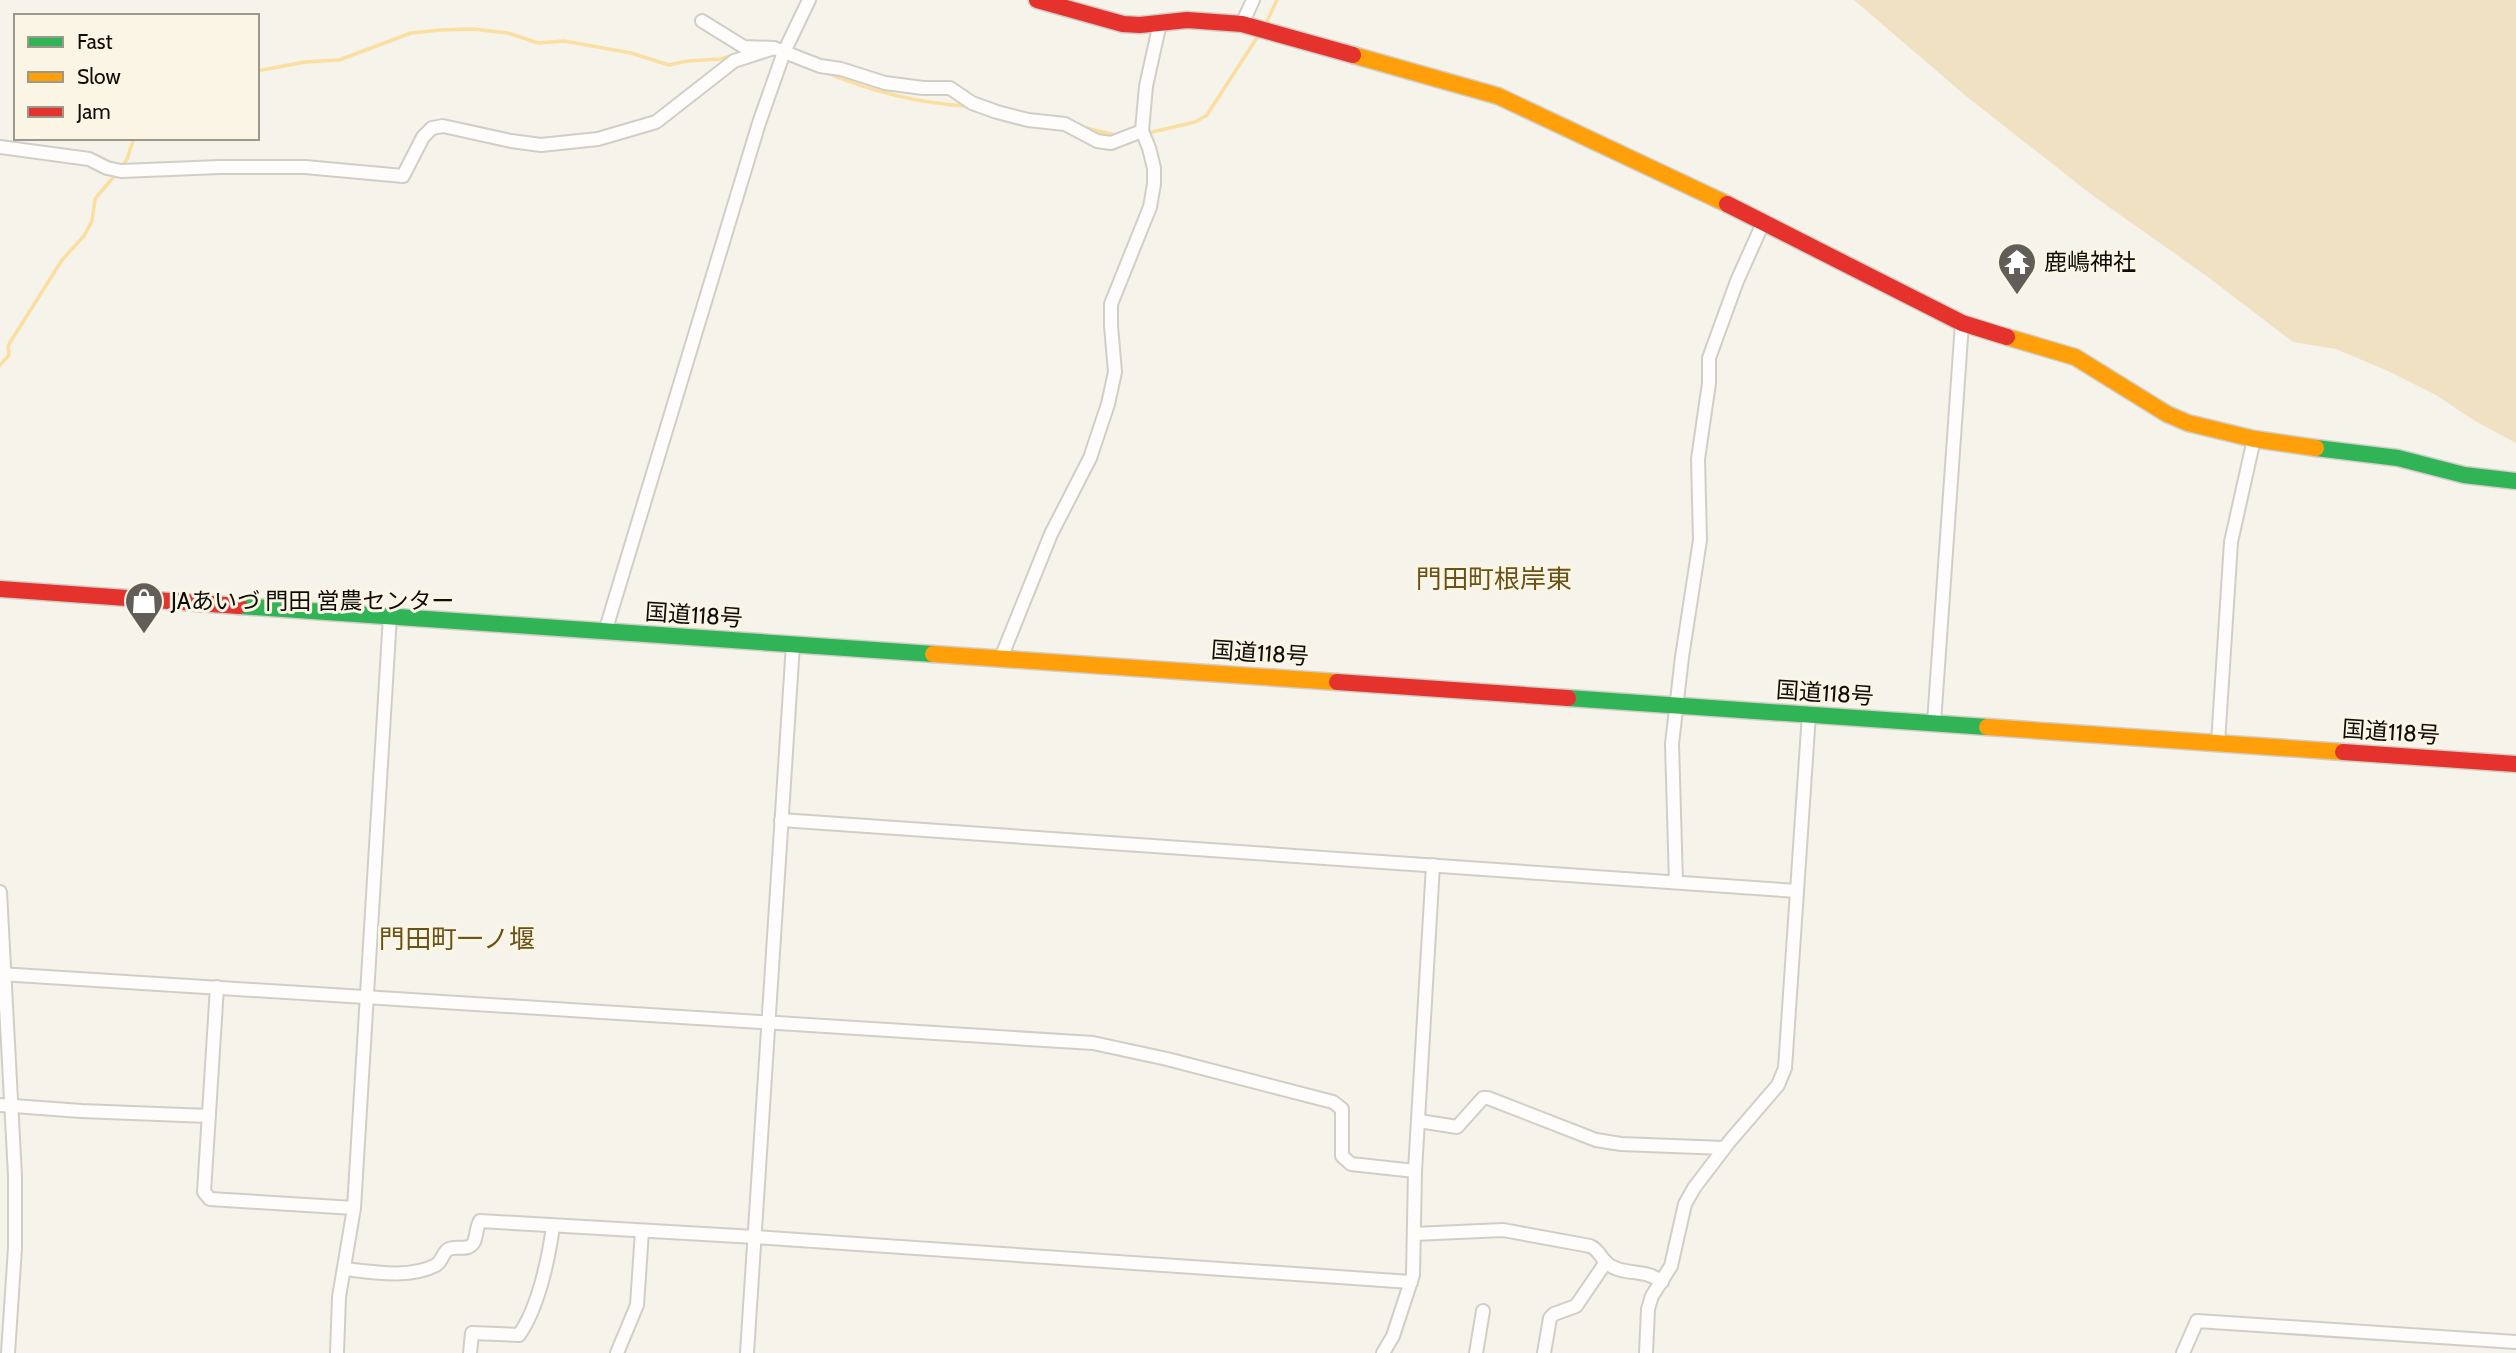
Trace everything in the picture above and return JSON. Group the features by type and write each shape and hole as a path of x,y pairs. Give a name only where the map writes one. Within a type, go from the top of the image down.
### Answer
{"main road":[{"path":"1037,0 1124,24 1188,20 1242,24 1498,96 1763,223 1962,323 2076,357 2167,414 2188,423 2254,439 2398,458 2464,475 2516,481"},
{"name":"国道118号","path":"0,589 2516,764"}],"street":[{"path":"605,632 779,50 809,0"},
{"path":"1242,24 1253,0"},
{"path":"702,21 744,47 779,50 820,66 841,69 885,83 950,88 972,103 997,113 1065,124 1097,141 1111,143 1142,131"},
{"path":"1002,658 1051,534 1090,458 1108,404 1115,372 1111,304 1150,207 1154,184 1154,168 1142,131 1146,86 1160,23"},
{"path":"0,147 89,159 107,168 121,171 305,167 403,176 424,136 432,128 443,126 541,145 598,139 656,121 734,61 779,50"},
{"path":"1676,882 1672,744 1700,540 1698,459 1710,383 1709,358 1737,281 1763,223"},
{"path":"1934,723 1962,323"},
{"path":"2218,743 2231,542 2254,439"},
{"path":"337,1353 340,1297 354,1208 390,616"},
{"path":"747,1353 793,644"},
{"path":"1646,1353 1648,1309 1652,1296 1671,1266 1685,1204 1724,1147 1778,1084 1785,1068 1809,714"},
{"path":"781,820 1797,891"},
{"path":"1383,1353 1393,1336 1411,1282 1433,865"},
{"path":"0,892 5,1105 15,1176 15,1248 8,1353"},
{"path":"2,974 1093,1044 1167,1059 1333,1102 1342,1109 1342,1156 1345,1160 1351,1164 1415,1171"},
{"path":"217,987 204,1192 210,1199 354,1208"},
{"path":"1419,1121 1457,1127 1483,1098 1488,1098 1596,1140 1724,1147"},
{"path":"5,1105 209,1116"},
{"path":"344,1269 394,1273 434,1266 450,1248 468,1248 474,1242 481,1221 1411,1282"},
{"path":"470,1353 472,1333 519,1335 526,1325 548,1262 553,1227"},
{"path":"1414,1234 1481,1230 1523,1232 1590,1246 1597,1249 1606,1262 1618,1269 1652,1274 1662,1282"},
{"path":"618,1353 637,1305 642,1231"},
{"path":"1544,1353 1550,1318 1576,1306 1606,1262"},
{"path":"1476,1353 1483,1311"},
{"path":"2183,1353 2197,1321 2516,1342"}],"shaded area":[{"path":"1854,0 2516,0 2516,443 2475,421 2436,395 2388,371 2336,349 2293,342 2208,277 2092,195 1966,96"}],"waterway":[{"path":"1266,23 1277,0"},
{"path":"259,71 305,62 339,60 411,33 440,30 472,29 508,33 538,43 564,41 631,53 669,65 721,59 743,52"},
{"path":"1148,133 1195,122 1207,115 1258,36"},
{"path":"827,73 896,96 968,106"},
{"path":"1082,127 1119,136"},
{"path":"121,168 133,140"},
{"path":"0,365 9,355 8,346 62,260 84,236 92,221 95,199 116,174"}],"traffic: fast":[{"path":"2316,448 2398,458 2464,475 2516,481"},
{"path":"239,606 933,654"},
{"path":"1568,698 1987,727"}],"traffic: slow":[{"path":"1353,55 1498,96 1727,204"},
{"path":"2007,337 2075,357 2167,414 2188,423 2254,439 2316,448"},
{"path":"933,654 1337,682"},
{"path":"1987,727 2343,752"}],"traffic: jam":[{"path":"1037,0 1123,24 1187,20 1242,24 1353,55"},
{"path":"1727,204 1962,323 2007,337"},
{"path":"0,589 239,606"},
{"path":"1337,682 1568,698"},
{"path":"2343,752 2516,764"}],"place":[{"name":"鹿嶋神社","path":"2017,296"},
{"name":"JAあいづ 門田 営農センター","path":"144,635"}],"district":[{"name":"門田町根岸東","path":"1494,579"},
{"name":"門田町一ノ堰","path":"457,939"}]}
